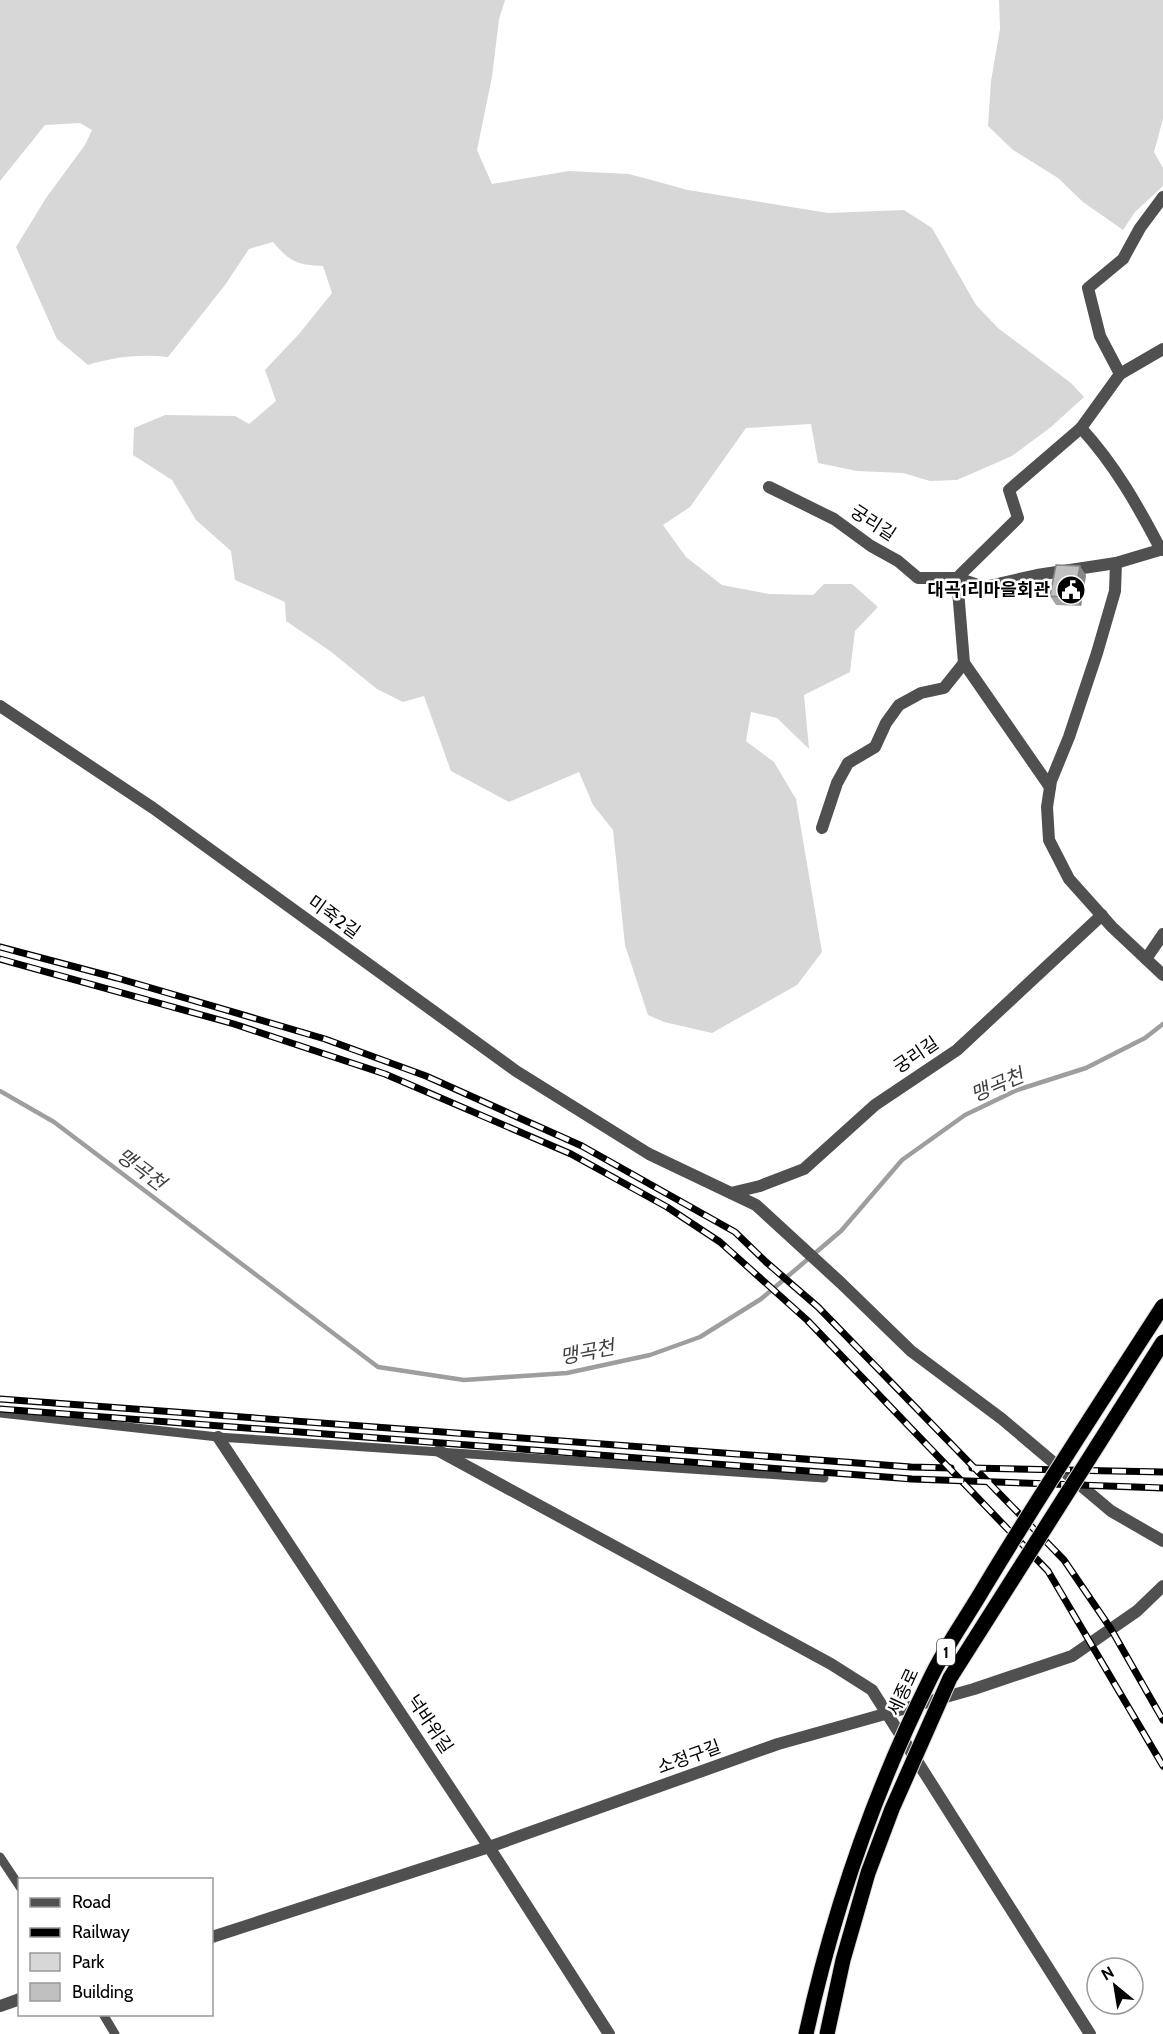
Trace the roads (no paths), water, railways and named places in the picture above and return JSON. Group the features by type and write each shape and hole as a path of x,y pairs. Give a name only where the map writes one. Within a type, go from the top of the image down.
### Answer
{"main road":[{"name":"세종로","path":"806,2034 820,1966 848,1874 885,1780 930,1678 1010,1544 1163,1306"},
{"name":"세종로","path":"827,2034 843,1960 868,1873 892,1809 950,1678 1163,1342"}],"street":[{"path":"1120,374 1100,336 1088,288 1123,259 1140,228 1163,196"},
{"path":"1050,787 964,663 957,578 1018,518 1009,490 1081,428 1120,374 1163,349"},
{"name":"궁리길","path":"769,487 834,519 871,546 898,561 918,578 957,578 984,587 1037,575 1116,563 1162,549 1103,452 1081,428"},
{"path":"1116,563 1115,591 1097,653 1050,787 1047,807 1049,840 1069,879 1101,915 1161,973"},
{"path":"822,828 837,783 848,763 875,747 886,723 899,705 921,693 944,688 964,663"},
{"name":"미죽2길","path":"0,706 153,808 516,1071 649,1154 756,1205 841,1282 910,1351 1002,1419 1111,1511 1163,1541"},
{"name":"궁리길","path":"731,1193 760,1186 804,1169 875,1105 957,1050 1101,915"},
{"path":"1146,959 1163,933"},
{"name":"넉바위길","path":"218,1437 489,1847 609,2034"},
{"path":"439,1451 831,1664 872,1690 1090,2034"},
{"name":"소정구길","path":"213,1937 489,1847 778,1744 974,1689 1072,1656 1137,1611 1163,1587"},
{"path":"0,2006 18,2000"}],"lane":[{"path":"0,1413 218,1437 824,1478"},
{"path":"0,1857 18,1884"},
{"path":"104,2016 115,2034"}],"waterway":[{"name":"맹곡천","path":"0,1091 54,1122 378,1367 464,1380 567,1373 650,1355 700,1337 761,1299 841,1231 902,1160 965,1115 1017,1090 1086,1068 1145,1038 1163,1024"}],"railway":[{"path":"0,947 117,978 325,1039 426,1076 582,1146 735,1232 818,1307 1064,1560 1111,1629 1163,1720"},
{"path":"0,959 234,1024 385,1074 571,1154 667,1207 720,1242 807,1320 1048,1571 1163,1766"},
{"path":"0,1399 911,1467 951,1468"},
{"path":"0,1409 912,1479 1163,1488"},
{"path":"972,1468 1163,1472"}],"place":[{"name":"대곡1리마을회관","path":"1071,590"}]}
